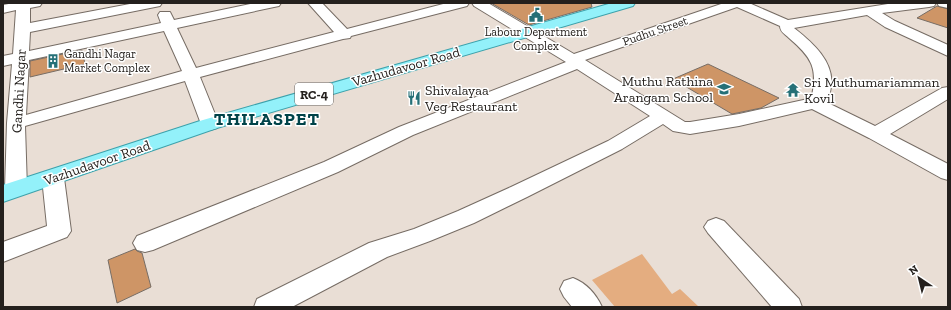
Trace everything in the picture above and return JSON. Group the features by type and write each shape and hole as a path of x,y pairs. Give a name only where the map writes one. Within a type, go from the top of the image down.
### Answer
{"main road":[{"name":"Vazhudavoor Road","path":"10,192 210,124 628,3"}],"street":[{"path":"23,29 156,3"},
{"path":"162,3 169,26 191,74 210,124"},
{"path":"3,61 274,3"},
{"path":"315,3 346,35"},
{"path":"16,123 191,74 346,35 462,3"},
{"path":"479,3 576,61 662,117 680,127 690,128 739,120 814,103 820,98 823,76 816,56 805,44 787,29 786,24"},
{"path":"737,3 786,24 906,5 929,3"},
{"name":"Pudhu Street","path":"145,243 332,167 428,122 576,61 737,3"},
{"path":"944,3 948,4"},
{"path":"3,9 27,4"},
{"name":"Gandhi Nagar","path":"10,192 20,57 27,4"},
{"path":"870,11 890,24 948,51"},
{"path":"876,134 948,92"},
{"path":"814,103 876,134 948,173"},
{"path":"266,307 378,250 422,235 466,217 526,189 615,144 662,117"},
{"path":"3,252 59,231 53,178"},
{"path":"716,227 790,307"}],"shaded area":[{"path":"642,254 672,294 680,289 699,307 615,307 592,280"}],"building":[{"name":"Labour Department Complex","path":"491,3 591,3 592,7 529,25"},
{"path":"937,6 948,9 948,28 917,18"},
{"name":"Gandhi Nagar Market Complex","path":"82,50 85,64 30,77 30,61"},
{"name":"Muthu Rathina Arangam School","path":"708,64 779,98 761,108 732,114 673,79"},
{"path":"135,249 142,253 151,287 117,303 108,260"}],"place":[{"name":"Labour Department Complex","path":"536,15"},
{"name":"Gandhi Nagar Market Complex","path":"53,61"},
{"name":"Muthu Rathina Arangam School","path":"724,89"},
{"name":"Sri Muthumariamman Kovil","path":"793,90"},
{"name":"Shivalayaa Veg Restaurant","path":"414,98"}],"district":[{"name":"THILASPET","path":"267,119"}]}
